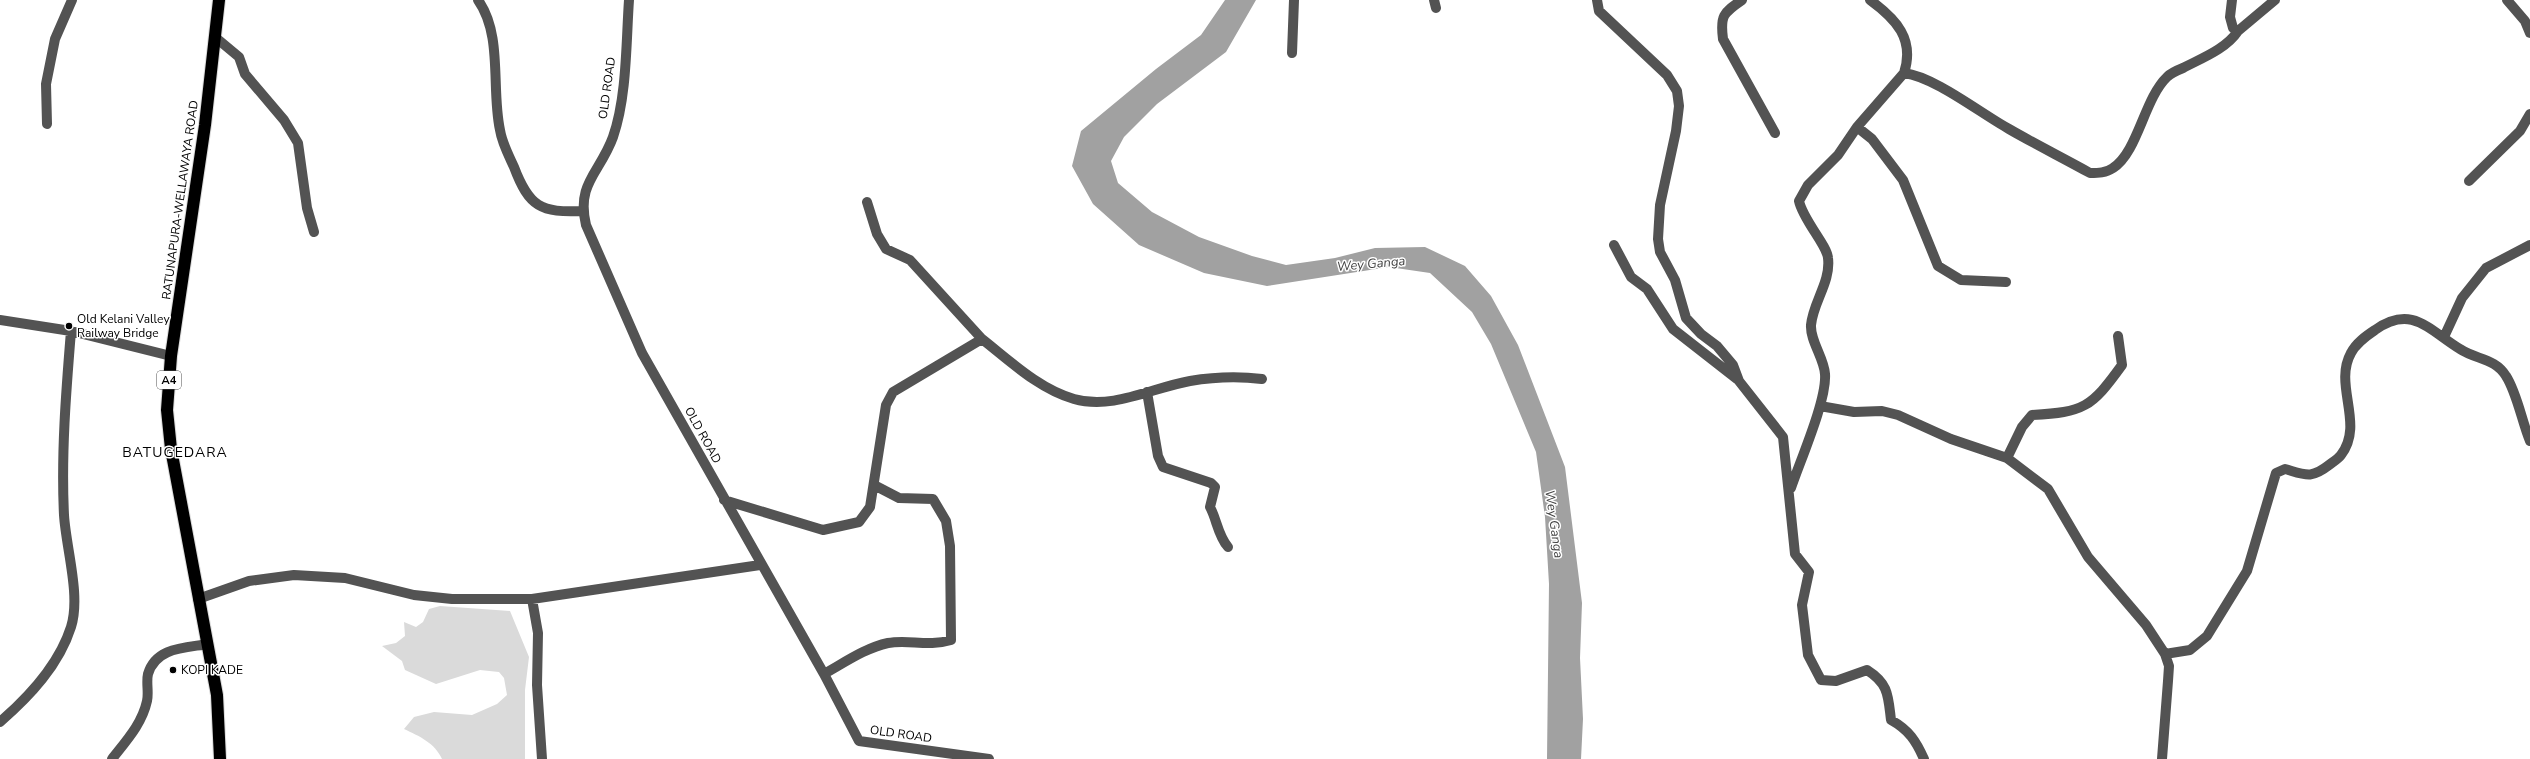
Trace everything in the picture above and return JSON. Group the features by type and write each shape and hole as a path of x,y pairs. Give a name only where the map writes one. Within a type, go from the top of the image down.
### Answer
{"highway":[{"name":"RATUNAPURA-WELLAWAYA ROAD","path":"219,0 205,125 171,356 167,410 171,449 217,695 220,759"}],"street":[{"path":"47,124 46,84 55,39 72,0"},
{"path":"478,0 490,22 500,131 523,190 537,204 548,210 583,211"},
{"name":"OLD ROAD","path":"629,0 621,101 613,137 583,194 583,211 586,225 642,353 760,565 824,674 859,741 989,759"},
{"path":"1292,53 1294,0"},
{"path":"1596,0 1600,11 1667,75 1677,91 1679,106 1676,131 1660,205 1658,239 1660,252 1675,280 1686,318 1729,360 1739,381 1783,437 1790,490 1795,554 1809,572 1802,605 1808,655 1821,680 1836,681 1867,670 1879,678 1887,690 1891,720 1904,728 1915,739 1924,759"},
{"path":"1742,0 1725,11 1721,23 1723,39 1775,133"},
{"path":"1790,490 1820,406 1825,374 1810,327 1812,316 1825,282 1828,257 1801,210 1799,201 1808,185 1838,155 1857,127 1904,73 1908,62 1907,45 1897,24 1890,15 1870,0"},
{"path":"2232,0 2230,17 2232,28 2238,31"},
{"path":"1904,73 1914,74 1932,83 2009,129 2090,172 2104,173 2114,168 2124,157 2157,89 2168,76 2215,52 2233,38 2238,31 2275,0"},
{"path":"2507,0 2527,19 2530,33"},
{"path":"215,37 239,57 245,74 284,120 298,143 307,208 314,232"},
{"path":"2469,181 2520,131 2530,114"},
{"path":"1857,127 1872,139 1903,180 1938,266 1961,280 2006,282"},
{"path":"867,202 877,234 886,249 910,260 982,339 1031,378 1074,399 1108,403 1189,381 1230,376 1262,378"},
{"path":"1614,244 1631,277 1647,289 1673,329 1739,381"},
{"path":"2444,337 2462,298 2486,268 2530,245"},
{"path":"2165,654 2190,650 2207,636 2211,630 2247,571 2276,473 2285,469 2307,475 2317,474 2340,456 2346,447 2351,425 2344,370 2351,352 2361,340 2389,320 2406,319 2420,323 2444,337 2461,350 2496,363 2507,377 2530,441"},
{"path":"0,320 71,331 171,356"},
{"path":"0,722 47,674 58,658 72,625 74,592 64,517 63,476 71,331"},
{"path":"2007,458 2022,427 2032,415 2068,413 2080,409 2103,392 2122,365 2118,336"},
{"path":"724,500 823,530 859,522 870,507 886,405 893,392 982,339"},
{"path":"1147,392 1158,456 1163,467 1211,483 1215,487 1210,507 1217,520 1221,539 1228,547"},
{"path":"1820,406 1854,412 1882,411 1898,415 1951,438 2007,458 2048,489 2088,557 2146,625 2165,654 2169,666 2162,759"},
{"path":"824,674 853,657 888,643 937,644 952,640 950,546 946,521 933,499 899,498 874,485"},
{"path":"198,599 249,581 294,575 345,578 414,595 452,599 532,599 760,565"},
{"path":"532,599 538,633 537,685 542,759"},
{"path":"112,759 138,726 148,701 148,674 155,661 169,650 208,644"}],"shaded area":[{"path":"440,606 510,611 529,657 525,690 525,759 442,759 431,744 421,737 404,729 414,717 434,712 472,715 497,704 507,695 504,678 499,672 480,670 436,684 405,670 402,661 382,646 396,643 405,636 404,622 416,627 423,622 429,609"}],"water":[{"name":"Wey Ganga","path":"1225,0 1256,0 1226,52 1157,104 1124,137 1111,161 1118,183 1152,212 1199,237 1252,256 1286,265 1335,258 1375,248 1425,247 1465,266 1491,296 1518,345 1565,467 1582,603 1580,658 1583,719 1581,759 1547,759 1549,584 1545,517 1536,452 1491,344 1472,312 1430,273 1389,267 1267,286 1204,273 1139,245 1093,204 1072,166 1081,131 1156,69 1201,35"}],"place":[{"name":"Old Kelani Valley Railway Bridge","path":"69,326"},
{"name":"KOPI KADE","path":"173,670"}],"district":[{"name":"BATUGEDARA","path":"175,452"}]}
